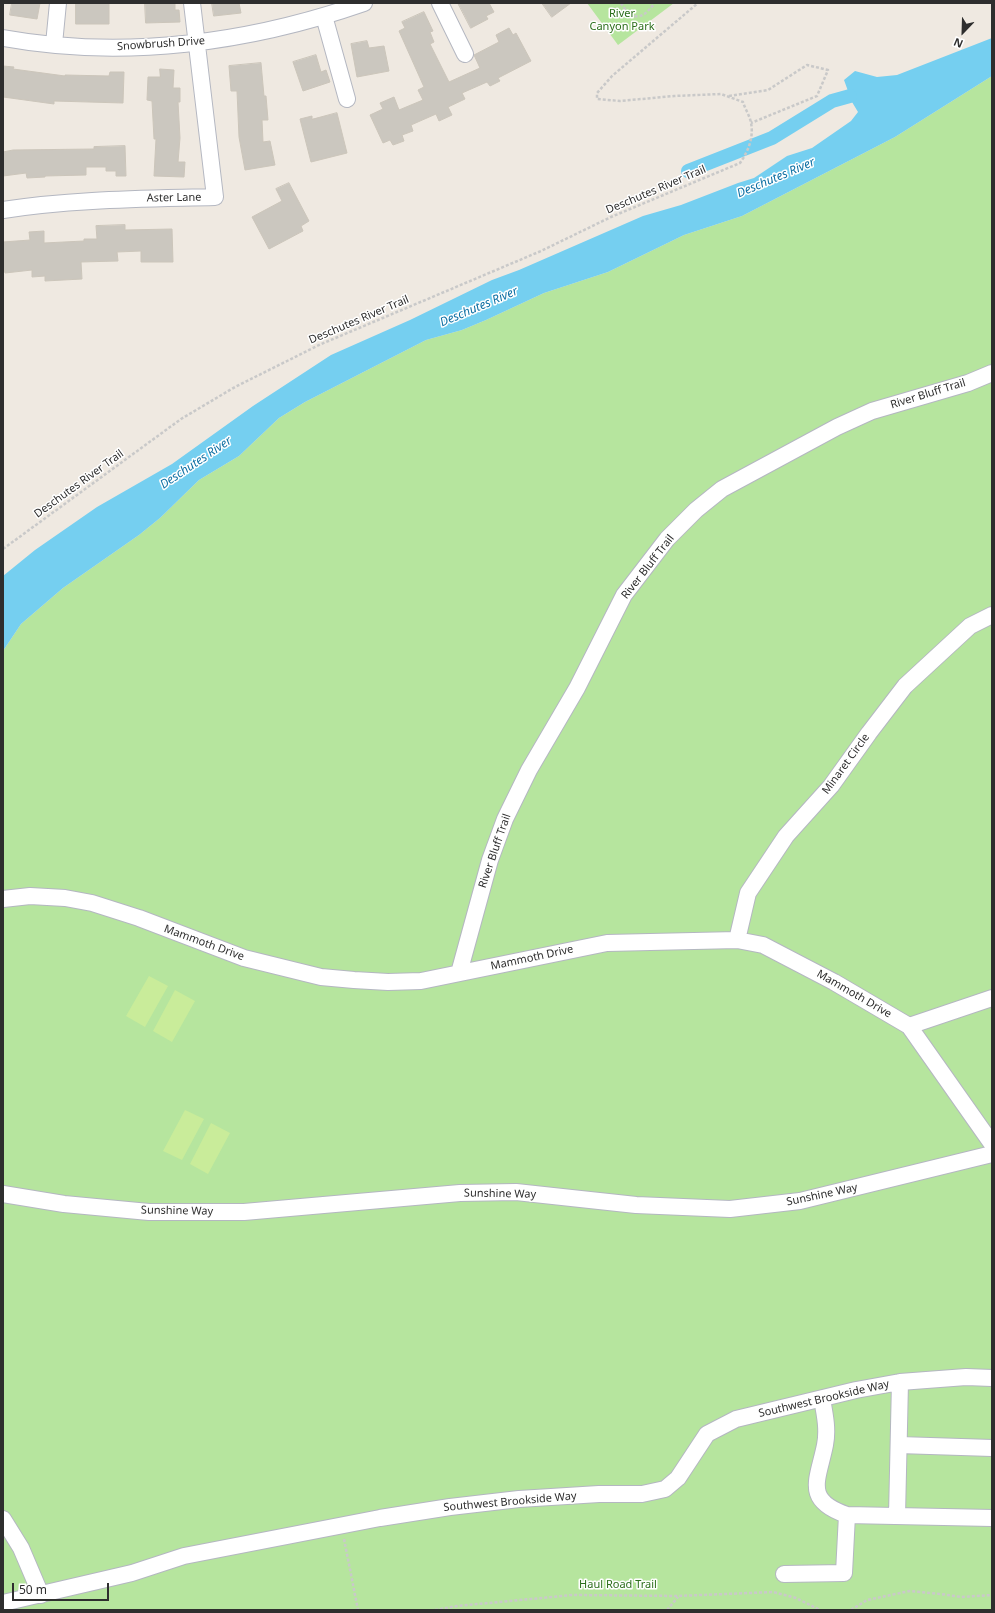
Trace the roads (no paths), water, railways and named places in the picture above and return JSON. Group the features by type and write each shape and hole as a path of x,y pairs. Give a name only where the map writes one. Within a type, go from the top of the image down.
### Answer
{"street":[{"path":"54,44 58,3"},
{"path":"192,3 197,43"},
{"name":"Snowbrush Drive","path":"3,38 54,44 120,47 150,47 197,43 260,32 333,10 364,3"},
{"path":"440,3 465,54"},
{"path":"333,10 347,100"},
{"name":"Aster Lane","path":"3,210 36,204 93,200 215,197 197,43"},
{"name":"River Bluff Trail","path":"459,973 490,860 505,819 529,770 577,688 624,595 667,540 696,510 722,489 837,427 872,411 968,383 992,373"},
{"name":"Minaret Circle","path":"737,940 748,893 786,836 831,786 868,732 905,686 970,626 992,615"},
{"name":"Mammoth Drive","path":"3,899 30,896 65,898 92,903 139,918 244,958 321,977 388,982 421,981 607,943 737,940 763,945 834,982 909,1026 992,1144"},
{"path":"909,1026 992,998"},
{"name":"Sunshine Way","path":"3,1194 64,1204 149,1212 244,1212 460,1193 508,1192 636,1205 730,1209 800,1201 992,1154"},
{"name":"Southwest Brookside Way","path":"3,1603 132,1573 184,1556 341,1525 450,1506 519,1499 599,1494 642,1494 665,1489 678,1478 707,1434 736,1420 856,1390 900,1382 944,1378 992,1378"},
{"path":"897,1516 900,1382"},
{"path":"822,1399 826,1421 825,1444 816,1478 816,1488 820,1499 837,1512 847,1515 992,1518"},
{"path":"899,1445 992,1448"},
{"path":"784,1574 844,1573 847,1515"},
{"path":"3,1519 21,1548 41,1595"}],"water":[{"name":"Deschutes River","path":"992,38 992,76 895,137 742,216 684,235 608,272 544,293 462,330 426,340 305,402 279,418 239,456 199,480 160,518 139,535 63,588 21,624 3,651 3,576 35,550 97,507 172,464 253,406 331,355 410,320 492,280 519,270 643,216 681,205 754,178 787,156 812,148 851,121 858,112 852,102 844,80 855,71 877,77 897,75"}],"waterway":[{"path":"688,171 772,138 832,101 850,96"}],"park label":[{"name":"River Canyon Park","path":"622,20"},
{"name":"Haul Road Trail","path":"618,1585"}]}
